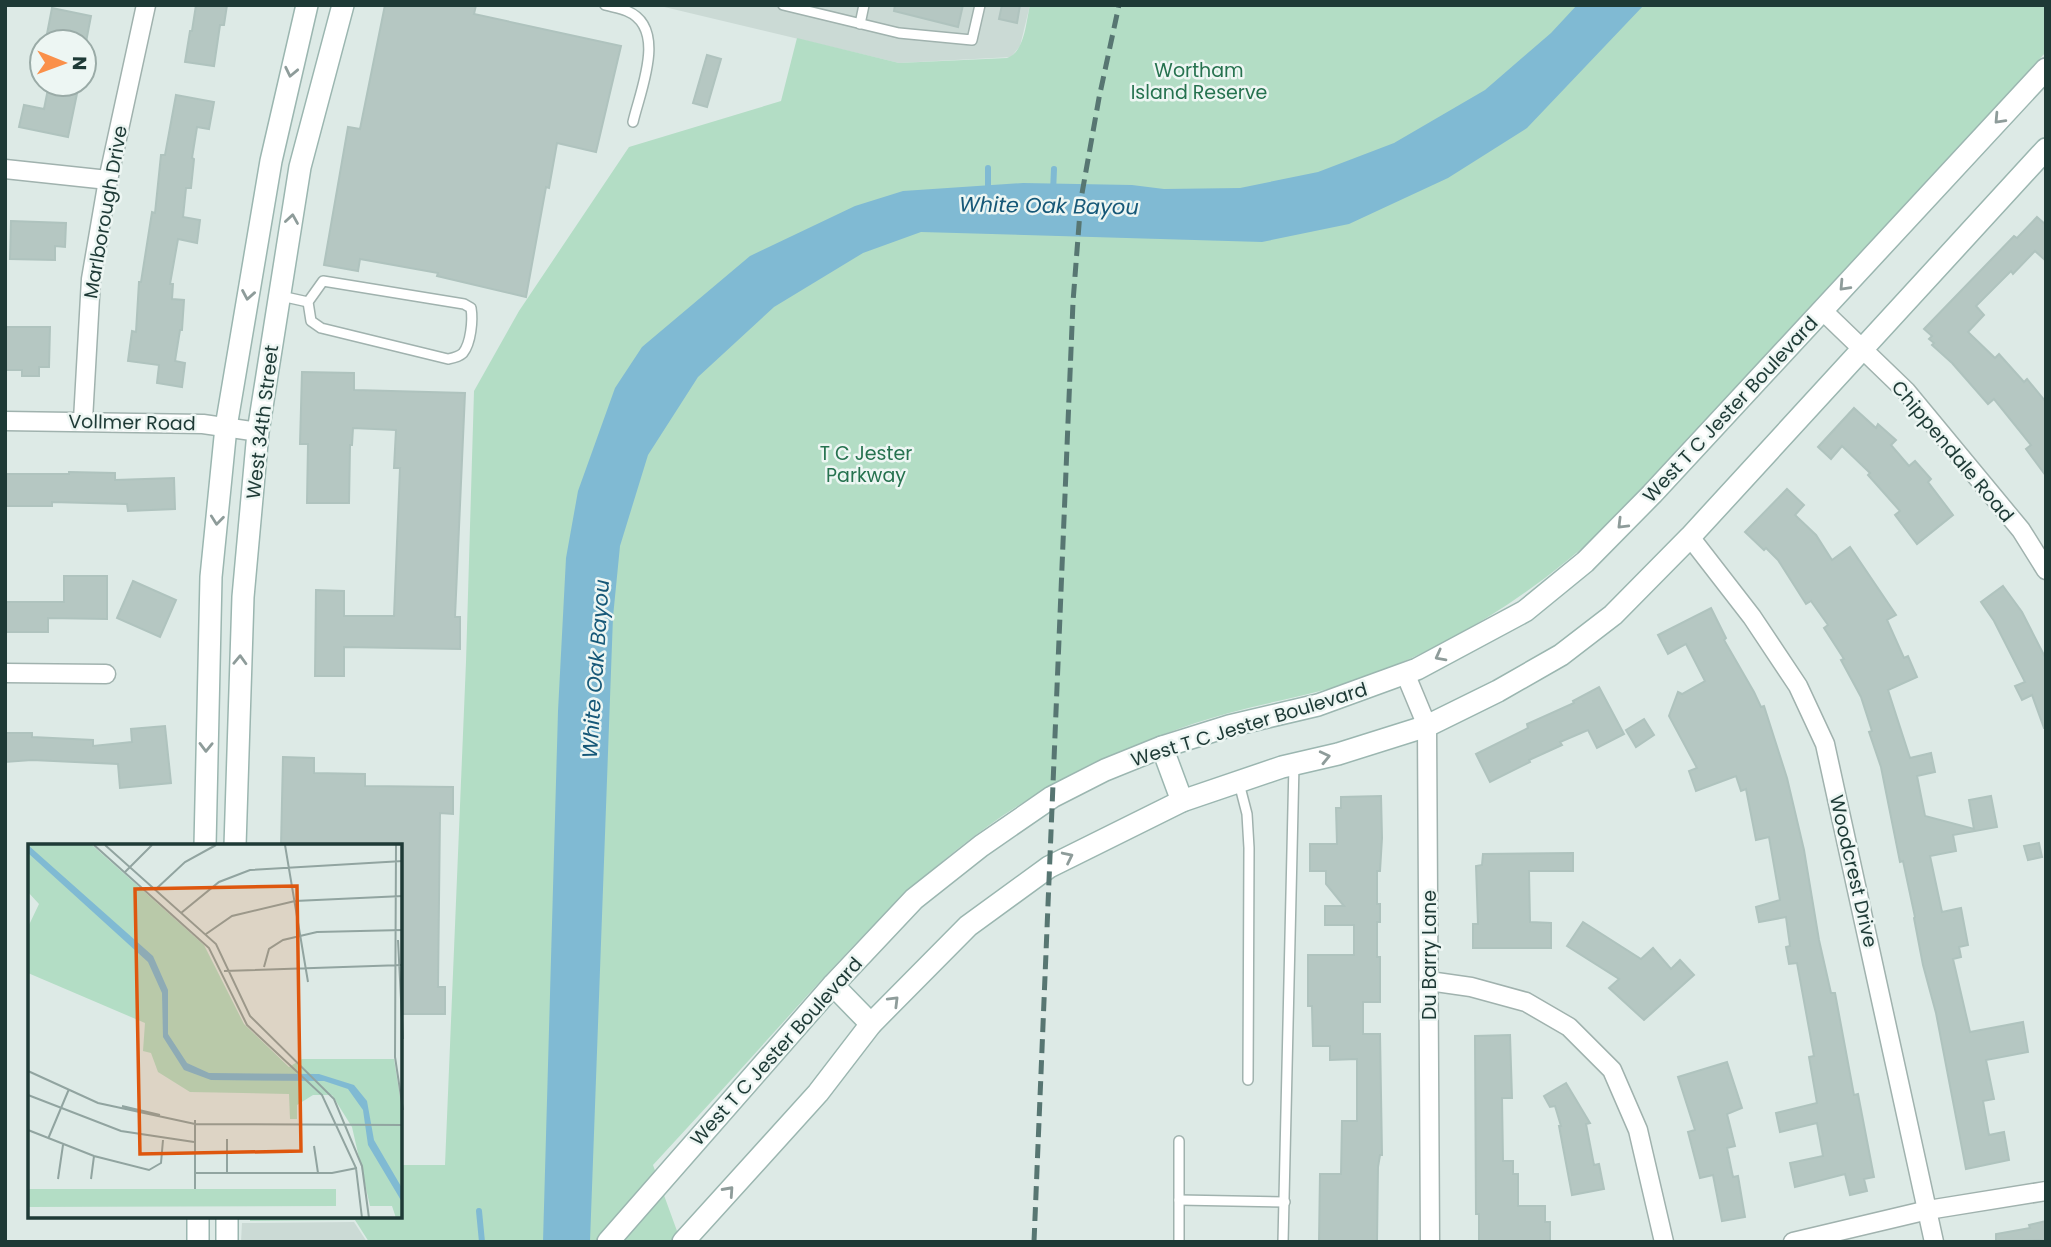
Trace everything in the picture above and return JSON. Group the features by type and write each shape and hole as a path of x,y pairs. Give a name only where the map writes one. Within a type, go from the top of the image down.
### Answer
{"main road":[{"name":"West 34th Street","path":"205,844 211,577 226,427 271,161 307,5"},
{"name":"West 34th Street","path":"235,844 243,597 258,432 300,167 343,5"},
{"name":"West T C Jester Boulevard","path":"608,1242 833,985 914,899 981,846 1052,797 1105,770 1161,747 1229,726 1318,705 1405,673 1525,611 1585,562 1652,494 2046,69"},
{"path":"683,1242 818,1093 871,1024 968,926 1049,866 1182,800 1427,726 1498,691 1560,655 1613,615 1690,537 2044,153"},
{"path":"271,161 300,167"},
{"path":"1161,747 1182,800"},
{"path":"833,985 871,1024"},
{"path":"198,1219 198,1242"},
{"path":"227,1219 227,1242"}],"street":[{"name":"Marlborough Drive","path":"83,420 91,279 108,180 146,5"},
{"path":"5,169 108,180"},
{"name":"Chippendale Road","path":"1822,310 1906,391 2021,530 2046,570"},
{"name":"Vollmer Road","path":"5,421 83,420 202,424 258,432"},
{"name":"Woodcrest Drive","path":"1690,537 1752,617 1798,686 1825,744 1934,1242"},
{"path":"5,673 106,674"},
{"name":"Du Barry Lane","path":"1405,673 1427,726 1430,1242"},
{"path":"1429,981 1471,987 1526,1002 1569,1027 1612,1070 1638,1130 1664,1242"},
{"path":"1793,1242 1928,1210 2046,1191"}],"lane":[{"path":"606,5 630,12 645,27 651,51 632,122"},
{"path":"783,5 899,33 972,40 980,5"},
{"path":"825,5 827,16"},
{"path":"860,24 864,5"},
{"path":"324,281 464,304 471,308 473,318 465,351 458,357 448,359 321,328 311,321 308,302 324,281"},
{"path":"279,296 308,302"},
{"path":"1283,1242 1294,764"},
{"path":"1239,782 1247,814 1249,848 1248,1080"},
{"path":"1179,1141 1179,1242"},
{"path":"1179,1200 1285,1202"}],"shaded area":[{"path":"656,5 1030,5 1020,46 1011,57 899,63"},
{"path":"354,1222 367,1242 241,1242 242,1223"}],"green space":[{"name":"T C Jester Parkway","path":"1030,5 2046,5 2046,52 1609,524 1527,591 1498,611 1436,646 1371,675 1336,687 1207,719 1163,734 1100,762 1021,804 950,855 856,943 653,1165 681,1242 369,1242 355,1220 250,1221 402,1219 402,1165 445,1165 466,662 474,391 519,311 629,147 781,101 797,38 899,63 1007,58 1018,50"}],"water":[{"name":"White Oak Bayou","path":"1577,5 1644,5 1527,128 1448,178 1349,224 1262,242 921,232 863,253 774,307 698,377 648,455 620,546 613,617 590,1242 543,1242 558,711 566,558 578,491 615,388 642,347 750,256 855,206 903,191 1023,183 1132,185 1164,189 1240,188 1318,172 1394,143 1485,90 1551,33"}],"building":[{"path":"196,5 227,5 224,25 220,25 214,66 185,62"},
{"path":"385,5 476,5 474,14 621,46 596,152 557,143 549,188 546,187 526,297 437,276 438,273 360,259 358,271 324,265 348,127 360,129"},
{"path":"895,5 963,5 958,27 894,11"},
{"path":"1002,5 1020,5 1017,23 999,19"},
{"path":"52,8 91,16 89,28 48,28"},
{"path":"707,55 721,59 707,107 693,103"},
{"path":"176,95 214,102 209,129 197,127 191,188 186,188 183,217 200,220 197,243 178,239 170,284 173,284 172,299 184,300 182,330 175,361 185,363 182,387 157,383 159,365 128,361 132,331 136,332 139,282 152,212 155,213 161,155 165,155"},
{"path":"46,98 76,98 68,137 19,127 24,105 44,109"},
{"path":"2037,217 2046,225 2046,261 2035,251 2013,274 2011,271 1976,306 1984,315 1968,332 1995,358 1999,354 2024,382 2027,379 2046,402 2046,476 2026,449 2031,445 1994,399 1988,404 1952,363 1932,345 1934,343 1929,339 1932,336 1924,329 2014,236 2017,238"},
{"path":"11,221 66,223 65,247 55,246 55,260 10,259"},
{"path":"5,327 50,327 49,367 39,367 39,376 22,376 22,370 5,370"},
{"path":"302,372 354,373 354,390 465,393 455,617 460,617 460,649 344,647 344,676 315,676 316,590 344,591 344,616 394,616 400,468 394,468 396,430 353,428 349,503 307,503 308,444 300,444"},
{"path":"1854,408 1876,428 1878,424 1896,440 1891,445 1909,466 1915,461 1931,479 1928,482 1953,515 1917,544 1895,515 1900,511 1868,475 1870,473 1842,446 1831,459 1818,447"},
{"path":"115,473 115,480 174,478 175,509 128,511 127,504 52,502 52,506 6,506 6,474"},
{"path":"1787,489 1804,505 1795,515 1816,535 1832,560 1850,547 1896,615 1887,620 1904,658 1908,656 1917,677 1888,690 1910,758 1931,753 1935,772 1917,776 1925,816 1974,829 1969,800 1991,796 1997,827 1953,835 1956,851 1930,856 1942,912 1961,908 1968,945 1959,947 1961,957 1953,959 1970,1032 2023,1022 2028,1052 1986,1060 1994,1099 1983,1101 1989,1135 2004,1132 2009,1160 1966,1169 1903,861 1900,862 1881,767 1861,697 1841,660 1844,659 1824,628 1828,625 1811,601 1806,604 1778,560 1745,532"},
{"path":"64,576 107,576 107,619 48,618 48,632 5,632 5,602 64,602"},
{"path":"133,581 176,600 160,637 117,618"},
{"path":"2003,586 2022,612 2046,659 2046,728 2032,695 2022,700 2015,686 2025,682 1994,621 1981,602"},
{"path":"1711,608 1726,638 1724,640 1761,707 1764,706 1787,778 1804,850 1819,940 1831,993 1835,993 1854,1095 1858,1094 1874,1177 1864,1179 1867,1191 1850,1195 1845,1174 1795,1187 1790,1163 1823,1156 1817,1123 1780,1132 1776,1113 1817,1103 1809,1057 1814,1056 1797,963 1789,964 1786,947 1790,946 1786,917 1759,922 1756,907 1780,900 1769,837 1756,840 1746,789 1741,791 1736,776 1696,791 1689,771 1697,768 1669,716 1678,692 1682,694 1705,681 1686,644 1668,654 1658,635"},
{"path":"1599,687 1624,734 1597,748 1588,730 1560,742 1562,745 1490,782 1476,754"},
{"path":"1644,719 1654,735 1636,747 1626,730"},
{"path":"165,726 171,783 120,788 118,764 32,760 5,762 5,733 32,733 32,737 93,740 93,746 132,742 131,729"},
{"path":"283,757 314,758 314,773 365,774 365,786 453,787 453,814 440,813 438,987 445,987 445,1014 402,1014 402,844 281,844"},
{"path":"1381,796 1382,838 1380,871 1377,871 1377,904 1380,904 1377,957 1380,957 1380,1002 1363,1002 1363,1034 1380,1034 1382,1155 1378,1167 1377,1242 1319,1242 1320,1174 1341,1174 1342,1121 1357,1121 1357,1059 1330,1060 1330,1046 1313,1046 1312,1006 1308,1006 1308,955 1354,955 1354,925 1325,925 1325,906 1344,906 1326,884 1326,871 1310,871 1310,844 1337,844 1336,808 1341,808 1341,797"},
{"path":"2039,843 2042,857 2028,860 2024,846"},
{"path":"1573,853 1573,871 1529,871 1530,922 1551,923 1551,948 1473,948 1473,924 1478,924 1476,866 1482,865 1483,854"},
{"path":"1583,922 1641,959 1653,948 1671,969 1680,960 1694,975 1644,1020 1609,988 1619,979 1567,946"},
{"path":"1510,1035 1512,1098 1502,1098 1503,1161 1513,1161 1513,1174 1518,1174 1518,1206 1545,1206 1545,1222 1550,1222 1550,1242 1479,1242 1479,1214 1476,1214 1475,1036"},
{"path":"1727,1062 1742,1108 1727,1114 1735,1146 1727,1148 1733,1177 1738,1176 1745,1217 1722,1221 1713,1175 1700,1178 1688,1132 1695,1130 1678,1077"},
{"path":"1566,1083 1590,1123 1586,1124 1594,1165 1599,1164 1604,1189 1572,1195 1561,1126 1555,1106 1550,1107 1544,1096"},
{"path":"2046,1221 2046,1240 1996,1242 1996,1234 2030,1228 2029,1225"}],"waterway":[{"name":"White Oak Bayou","path":"988,168 988,190"},
{"name":"White Oak Bayou","path":"1053,192 1054,169"},
{"path":"479,1211 482,1242"}],"railway":[{"path":"1034,1242 1073,302 1081,199 1119,5"}],"park label":[{"name":"Wortham Island Reserve","path":"1199,81"}]}
